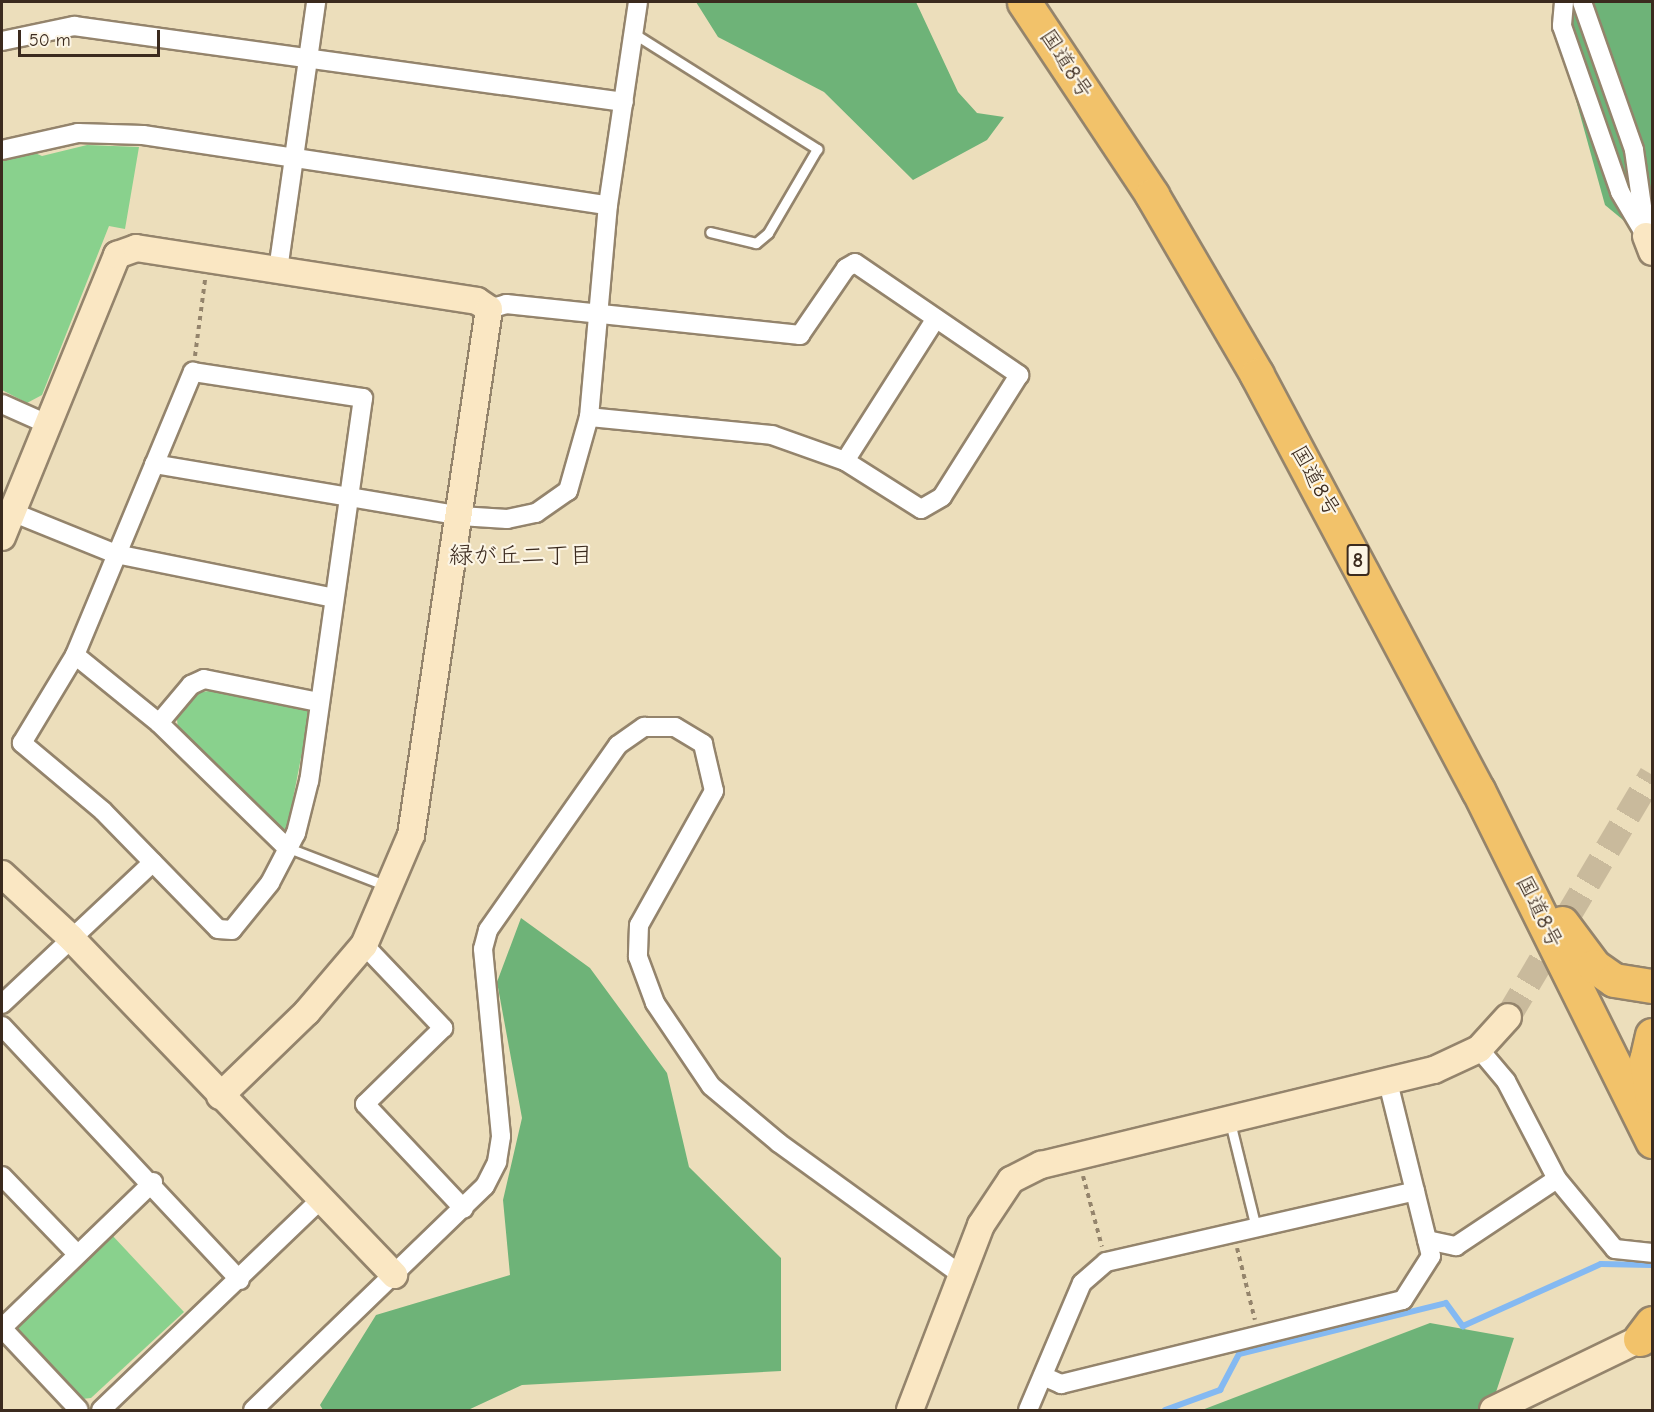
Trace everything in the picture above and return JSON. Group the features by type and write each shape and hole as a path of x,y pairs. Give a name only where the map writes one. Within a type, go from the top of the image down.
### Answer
{"highway":[{"name":"国道8号","path":"1024,2 1152,195 1257,375 1478,790 1653,1141"},
{"path":"1478,790 1577,948 1614,980 1653,986"},
{"path":"1653,1035 1646,1060 1653,1096"}],"street":[{"path":"278,270 316,2"},
{"path":"154,464 460,516 507,519 536,513 568,490 589,417 601,315 608,205 633,33 634,2"},
{"path":"1565,2 1562,26 1612,170 1649,244"},
{"path":"1582,2 1634,150 1649,244"},
{"path":"2,41 74,26 624,102"},
{"path":"2,150 78,133 143,135 608,205"},
{"path":"2,537 117,255 136,248 477,301 489,309"},
{"path":"489,309 506,304 800,335 846,268 855,263 1019,375 942,497 921,509 845,461 772,435 589,417"},
{"path":"220,1096 307,1012 364,945 391,887 411,835 489,309"},
{"path":"845,461 936,318"},
{"path":"193,372 363,398 318,702 309,781 296,833 286,847 270,883 232,930 218,928 153,862 22,743 75,655 193,372"},
{"path":"2,404 47,424"},
{"path":"12,512 116,554 334,598"},
{"path":"75,655 159,723 286,847"},
{"path":"159,723 191,685 204,679 318,702"},
{"path":"253,1410 464,1209 485,1186 497,1162 501,1136 483,949 488,930 618,745 644,727 675,728 703,744 714,791 639,925 638,957 655,1003 711,1086 779,1143 960,1274"},
{"path":"2,1004 153,862"},
{"path":"2,874 71,938 394,1275"},
{"path":"364,945 443,1028 365,1104 464,1209"},
{"path":"910,1410 960,1274 981,1225 1011,1180 1077,1156 1434,1070 1479,1049 1508,1017"},
{"path":"2,1026 153,1182 240,1280"},
{"path":"1479,1049 1506,1081 1557,1179 1615,1249 1653,1253"},
{"path":"1043,1376 1061,1384 1403,1300 1431,1256 1388,1082"},
{"path":"2,1176 76,1253"},
{"path":"1427,1240 1456,1246 1557,1179"},
{"path":"79,1410 2,1328 76,1253 153,1182"},
{"path":"1028,1410 1082,1283 1106,1262 1415,1191"},
{"path":"101,1410 240,1280 321,1199"},
{"path":"1493,1410 1649,1334"}],"lane":[{"path":"633,33 817,149 768,233 756,243 711,232"},
{"path":"286,847 391,887"},
{"path":"1229,1120 1256,1227"}],"path":[{"path":"193,372 207,259"},
{"path":"1077,1156 1106,1262"},
{"path":"1233,1233 1259,1335"}],"green space":[{"path":"696,2 916,2 958,92 977,113 1004,117 987,140 913,180 824,92 718,37"},
{"path":"1555,2 1652,2 1652,244 1605,205 1553,17"},
{"path":"87,145 139,147 125,229 109,226 42,395 27,403 2,390 2,159 28,150 42,156"},
{"path":"209,691 303,704 310,711 287,830 277,832 178,730 177,719 194,693"},
{"path":"521,918 590,968 667,1073 689,1167 781,1258 781,1371 522,1385 468,1410 323,1410 320,1405 376,1315 510,1275 503,1200 522,1118 497,982"},
{"path":"111,1234 184,1312 91,1398 82,1399 17,1331 18,1321"},
{"path":"1430,1323 1514,1338 1490,1410 1202,1410"}],"waterway":[{"path":"1165,1410 1220,1390 1239,1354 1446,1303 1463,1326 1601,1264 1652,1265"}],"tunnel":[{"path":"1508,1017 1652,774"}],"district":[{"name":"緑が丘二丁目","path":"521,556"}]}
